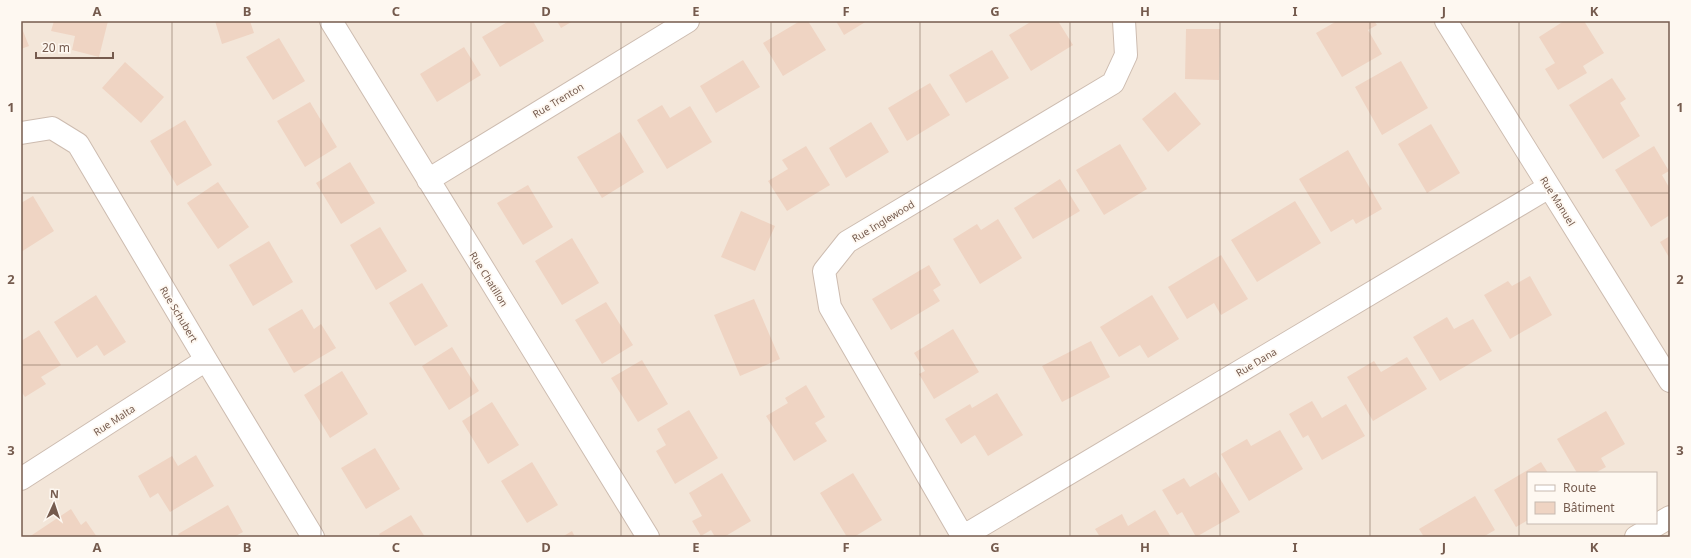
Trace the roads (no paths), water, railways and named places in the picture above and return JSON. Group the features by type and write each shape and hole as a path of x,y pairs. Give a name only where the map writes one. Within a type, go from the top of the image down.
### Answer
{"street":[{"name":"Rue Chatillon","path":"331,21 648,537"},
{"name":"Rue Trenton","path":"428,180 688,21"},
{"name":"Rue Inglewood","path":"962,537 830,307 824,270 847,242 1112,83 1126,55 1124,21"},
{"name":"Rue Manuel","path":"1446,21 1670,381"},
{"name":"Rue Schubert","path":"21,133 52,128 78,144 313,537"},
{"name":"Rue Dana","path":"962,537 1549,187"},
{"name":"Rue Malta","path":"21,479 206,360"},
{"path":"1636,537 1670,516"}]}
